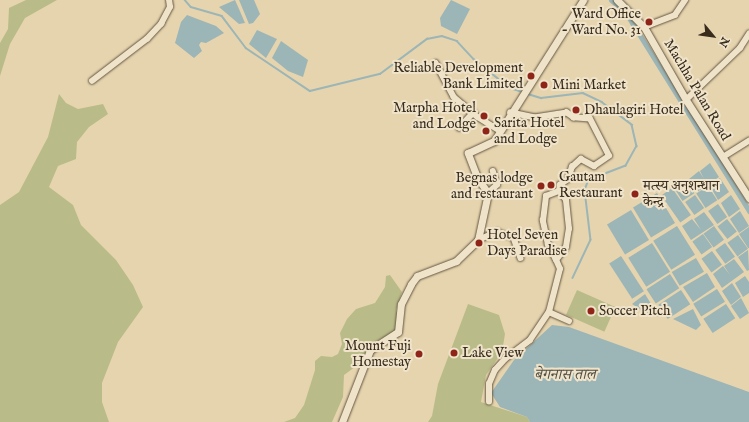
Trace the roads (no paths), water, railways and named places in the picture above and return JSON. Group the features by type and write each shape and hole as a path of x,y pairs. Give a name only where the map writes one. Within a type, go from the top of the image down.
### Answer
{"main road":[{"path":"342,422 370,350 398,332 401,304 411,284 417,276 456,261 478,240 488,193 477,177 468,153 494,141 583,0"},
{"name":"Machha Palan Road","path":"617,0 644,27 686,100 749,198"}],"street":[{"path":"92,81 147,39 161,24 170,7 169,0"},
{"path":"644,27 675,15 685,0"},
{"path":"686,100 740,48 749,34"},
{"path":"436,63 454,97 500,131"},
{"path":"514,110 535,118 566,113 574,118 590,119 609,156 594,166 581,159 572,168 568,179 560,185 559,191 566,200 570,229 566,247 556,260"},
{"path":"459,128 474,112"},
{"path":"723,157 749,141"},
{"path":"488,193 497,185 493,172"},
{"path":"489,402 489,384 495,370 505,359 530,340 549,312 560,269 548,245 543,221 546,196 559,191"},
{"path":"478,240 497,232 514,238 521,258"},
{"path":"549,312 569,321"}],"water":[{"path":"235,0 245,23 239,24 219,7"},
{"path":"239,0 254,0 260,14 253,23 249,24"},
{"path":"451,0 470,9 457,34 441,26 440,18"},
{"path":"187,15 216,26 224,33 206,43 201,42 199,45 202,51 194,58 175,43 181,22"},
{"path":"257,30 277,39 266,58 249,44"},
{"path":"281,41 308,60 303,77 288,71 272,58"},
{"path":"710,163 719,177 697,192 689,179 699,171 704,179 700,171"},
{"path":"720,178 729,192 718,200 710,186"},
{"path":"685,179 694,193 683,201 673,187"},
{"path":"708,186 717,200 706,208 696,194"},
{"path":"672,188 691,215 680,222 661,195"},
{"path":"657,193 675,223 651,237 633,207"},
{"path":"695,195 704,208 694,215 685,202"},
{"path":"731,195 740,209 729,217 721,203"},
{"path":"718,204 727,217 717,224 708,211"},
{"path":"631,210 649,240 625,254 607,224"},
{"path":"740,211 749,226 739,233 730,219"},
{"path":"704,212 714,225 691,240 682,226 692,219 701,230 694,219"},
{"path":"727,219 737,232 727,239 718,226"},
{"path":"677,226 695,255 671,270 653,241"},
{"path":"714,226 724,240 713,247 703,234"},
{"path":"749,227 749,248 748,248 739,234"},
{"path":"703,234 712,247 702,255 692,241"},
{"path":"738,235 748,249 737,256 727,243"},
{"path":"652,243 670,272 646,287 628,258"},
{"path":"725,243 735,257 725,264 715,250"},
{"path":"748,250 749,270 747,271 738,257"},
{"path":"712,251 722,265 711,272 701,259"},
{"path":"621,256 644,291 632,299 609,264"},
{"path":"696,258 704,272 680,286 672,272"},
{"path":"734,259 744,272 722,288 713,274 723,266 730,275 724,266"},
{"path":"707,273 715,287 693,302 683,287"},
{"path":"670,274 679,288 656,304 647,289"},
{"path":"745,276 749,282 749,293 743,297 735,283"},
{"path":"732,283 741,297 731,305 722,291"},
{"path":"717,289 725,302 701,317 693,304"},
{"path":"681,290 690,304 668,319 658,305"},
{"path":"645,294 659,317 646,313 632,304"},
{"path":"741,298 749,313 740,319 731,306"},
{"path":"726,304 735,318 713,333 703,319"},
{"path":"693,309 701,325 696,330 673,319"},
{"name":"बेगनास ताल","path":"552,325 569,327 749,392 749,422 530,422 527,417 500,407 491,393 514,360"}],"waterway":[{"path":"185,0 191,7 222,16 246,48 310,91 380,74 427,39 442,36 457,41 474,59 510,88 522,92"},
{"path":"611,0 624,10 749,211"},
{"path":"528,94 541,98 583,93 602,102 632,125 637,146 626,166 589,180 585,190 591,240 573,278"}],"place":[{"name":"Ward Office - Ward No. 31","path":"649,22"},
{"name":"Reliable Development Bank Limited","path":"531,76"},
{"name":"Mini Market","path":"544,85"},
{"name":"Dhaulagiri Hotel","path":"576,110"},
{"name":"Marpha Hotel and Lodge","path":"484,116"},
{"name":"Sarita Hotel and Lodge","path":"486,131"},
{"name":"Gautam Restaurant","path":"551,185"},
{"name":"Begnas lodge and restaurant","path":"541,186"},
{"name":"मत्स्य अनुशन्धान केन्द्र","path":"635,194"},
{"name":"Hotel Seven Days Paradise","path":"479,243"},
{"name":"Soccer Pitch","path":"591,311"},
{"name":"Lake View","path":"454,353"},
{"name":"Mount Fuji Homestay","path":"419,354"}]}
